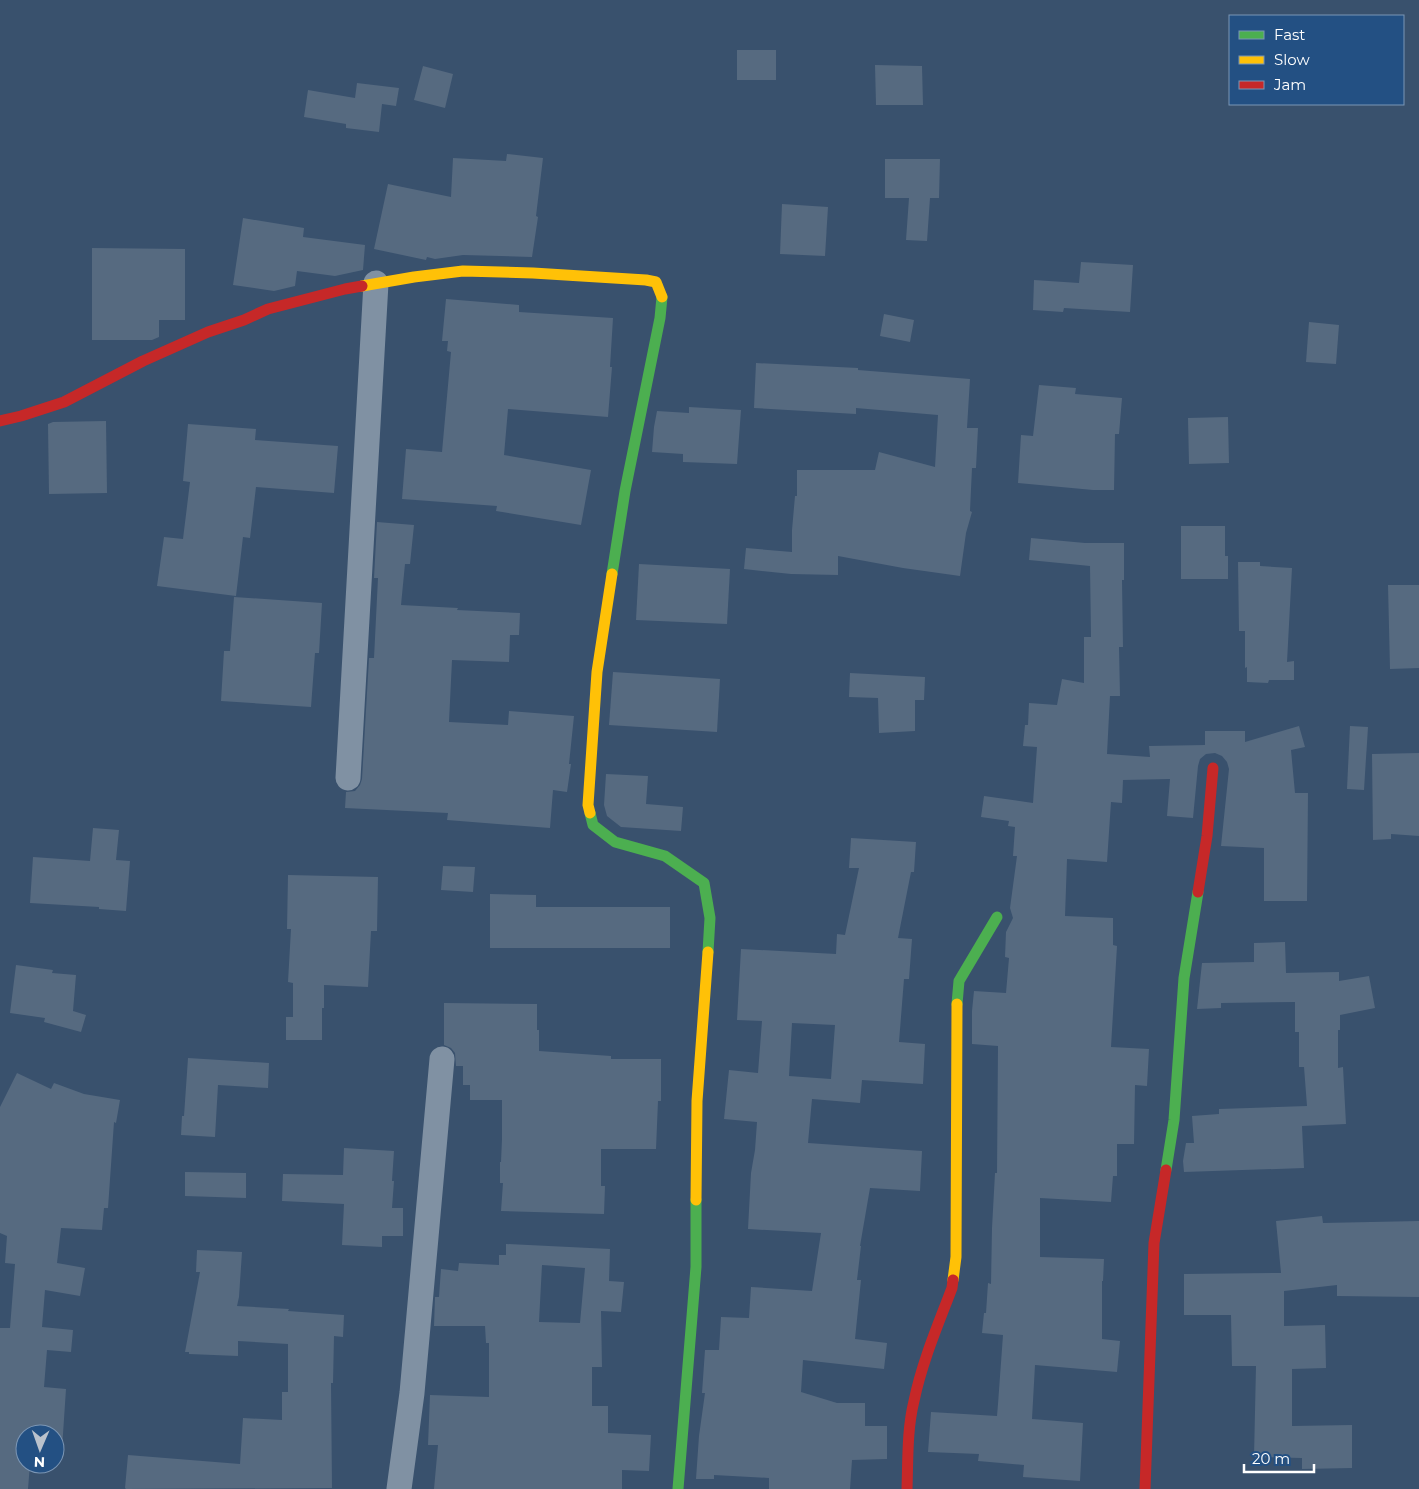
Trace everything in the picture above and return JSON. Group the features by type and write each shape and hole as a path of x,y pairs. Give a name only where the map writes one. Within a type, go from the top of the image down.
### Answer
{"street":[{"path":"0,421 64,402 143,361 208,332 244,320 268,309 345,289 414,276 463,271 533,273 656,282 662,295 660,318 625,491 597,672 588,805 593,825 615,842 665,856 704,883 710,918 697,1101 696,1266 678,1489"},
{"path":"348,778 376,283"},
{"path":"1145,1489 1154,1243 1174,1120 1184,978 1207,836 1213,768"},
{"path":"906,1489 909,1440 914,1403 921,1372 952,1288 956,1258 956,1010 959,981 998,918"},
{"path":"400,1489 412,1393 442,1059"}],"building":[{"path":"737,50 776,50 776,80 737,80"},
{"path":"875,65 922,66 923,105 876,105"},
{"path":"423,66 453,74 445,108 414,100"},
{"path":"357,83 399,88 396,106 382,104 379,132 346,128 346,124 304,117 308,90 355,98"},
{"path":"507,154 543,158 536,216 538,217 532,257 463,255 435,259 427,257 426,260 374,249 388,184 451,197 453,158 506,161"},
{"path":"885,159 940,159 939,198 930,198 927,241 906,240 909,198 885,198"},
{"path":"782,204 828,207 825,256 780,254"},
{"path":"243,218 304,228 303,237 365,245 363,270 335,276 297,271 295,286 274,291 233,285"},
{"path":"92,248 185,249 185,320 159,320 159,337 152,340 92,340"},
{"path":"1081,262 1133,265 1130,312 1064,308 1063,312 1033,310 1034,280 1079,283"},
{"path":"446,299 519,305 519,312 613,318 608,417 508,409 504,455 591,470 581,525 496,511 497,506 402,499 406,449 442,452 451,352 447,351 448,341 442,341"},
{"path":"884,314 914,320 910,342 880,336"},
{"path":"1309,322 1339,325 1336,364 1306,362"},
{"path":"756,363 858,368 858,370 970,379 967,428 978,428 976,468 972,468 970,511 972,512 966,533 960,576 838,556 838,575 791,574 744,569 746,548 792,552 795,496 797,496 797,470 875,470 879,452 935,467 938,415 856,408 856,414 754,408"},
{"path":"1039,385 1076,388 1075,394 1122,398 1119,434 1115,434 1114,490 1093,490 1018,483 1021,435 1033,436"},
{"path":"689,407 741,410 737,464 683,462 683,454 652,452 657,411 689,413"},
{"path":"1228,417 1229,463 1189,464 1188,418"},
{"path":"106,421 107,493 49,494 48,424 53,422"},
{"path":"188,424 256,429 255,440 338,446 334,493 256,487 250,538 243,537 236,596 157,586 164,537 183,539 190,482 183,481"},
{"path":"377,522 414,525 410,564 405,564 401,605 520,613 519,635 510,635 509,662 452,660 449,722 508,725 509,711 574,716 567,792 553,790 550,828 447,820 448,813 345,808 346,792 355,791 362,779 369,658 374,658 378,578 374,578"},
{"path":"1181,526 1225,526 1225,556 1228,556 1228,579 1181,579"},
{"path":"1031,538 1085,543 1124,543 1124,580 1122,580 1123,647 1119,647 1120,696 1110,696 1107,754 1150,757 1149,746 1205,745 1205,731 1245,731 1245,742 1299,726 1305,747 1291,750 1295,793 1308,793 1307,901 1264,901 1264,848 1221,846 1229,769 1227,762 1222,756 1215,753 1206,754 1200,759 1193,818 1167,816 1170,779 1123,780 1122,803 1111,802 1107,862 1067,859 1065,916 1113,918 1113,945 1117,946 1111,1047 1149,1049 1147,1086 1135,1085 1134,1144 1117,1144 1117,1176 1113,1176 1111,1202 1040,1198 1040,1257 1104,1259 1102,1339 1120,1341 1117,1372 1035,1365 1032,1419 1083,1423 1080,1481 1023,1477 1024,1465 978,1461 979,1454 928,1452 931,1412 997,1416 1003,1335 982,1333 984,1313 986,1313 988,1283 991,1284 992,1228 995,1173 997,1173 998,1046 972,1044 972,1011 974,991 1006,993 1009,958 1005,957 1006,932 1013,918 1010,908 1017,856 1013,856 1015,827 1008,826 1009,821 981,817 984,796 1033,803 1037,747 1023,746 1025,725 1028,725 1029,703 1057,705 1062,679 1084,683 1084,637 1091,637 1090,566 1029,560"},
{"path":"1238,562 1260,562 1260,566 1292,568 1287,662 1294,661 1294,680 1269,680 1268,683 1247,682 1245,631 1239,631"},
{"path":"639,564 730,569 727,624 636,620"},
{"path":"1388,585 1419,585 1419,668 1390,669"},
{"path":"234,597 322,603 319,653 315,653 311,707 221,701 224,651 230,651"},
{"path":"613,672 720,679 717,732 609,725"},
{"path":"850,673 925,677 924,700 915,700 915,731 879,733 878,698 849,697"},
{"path":"1350,726 1368,727 1364,790 1347,789"},
{"path":"1419,753 1419,836 1391,834 1391,839 1373,840 1372,754"},
{"path":"606,774 648,776 646,804 683,807 681,831 621,827 607,816 604,805"},
{"path":"93,828 119,830 116,860 130,861 126,911 99,909 99,907 30,903 33,857 90,861"},
{"path":"851,838 916,842 914,872 911,872 898,938 912,939 909,979 904,979 899,1042 925,1044 923,1084 862,1080 860,1103 812,1099 808,1143 922,1151 920,1191 870,1188 860,1246 857,1280 861,1280 855,1339 887,1343 884,1369 803,1360 801,1392 837,1403 865,1403 865,1426 887,1426 887,1459 852,1460 850,1489 769,1489 769,1478 714,1475 714,1479 696,1479 705,1393 702,1393 705,1350 719,1350 721,1317 749,1318 751,1287 812,1291 821,1233 748,1229 751,1173 757,1122 724,1119 729,1070 758,1073 762,1021 737,1020 741,949 836,954 837,934 845,935 859,868 849,868","holes":["792,1023 835,1025 831,1079 789,1076"]},
{"path":"443,866 475,867 473,892 441,890"},
{"path":"288,875 378,877 377,931 371,931 368,987 324,985 322,1040 286,1040 286,1017 293,1017 293,983 288,982 291,929 287,929"},
{"path":"490,894 536,895 536,907 670,907 670,948 490,948"},
{"path":"1285,942 1286,973 1339,972 1339,981 1369,976 1375,1008 1340,1015 1338,1068 1343,1067 1346,1124 1302,1126 1304,1168 1184,1172 1183,1161 1186,1143 1194,1143 1192,1116 1219,1114 1219,1109 1307,1106 1304,1067 1299,1067 1299,1032 1295,1032 1295,1002 1221,1003 1221,1008 1197,1009 1202,963 1254,962 1254,943"},
{"path":"16,965 53,970 52,973 76,975 73,1011 86,1015 81,1032 44,1022 45,1018 10,1013"},
{"path":"444,1003 537,1004 539,1051 611,1056 611,1059 661,1059 661,1101 658,1101 656,1149 601,1149 601,1186 605,1186 604,1214 501,1211 503,1183 500,1183 502,1100 470,1100 470,1085 463,1085 463,1066 456,1066 455,1053 451,1048 444,1045"},
{"path":"188,1058 269,1063 268,1088 218,1085 215,1137 181,1135"},
{"path":"17,1073 51,1089 54,1083 84,1094 120,1100 116,1123 114,1122 108,1208 104,1208 102,1230 61,1228 57,1263 85,1268 80,1296 45,1290 42,1327 73,1330 71,1352 47,1350 44,1387 66,1389 64,1424 15,1424 15,1474 29,1474 28,1489 0,1489 0,1328 10,1328 15,1264 5,1263 7,1236 0,1233 0,1107"},
{"path":"344,1148 394,1151 392,1208 403,1208 403,1236 382,1236 382,1247 342,1245 344,1204 282,1201 283,1174 343,1175"},
{"path":"185,1172 246,1173 246,1198 185,1196"},
{"path":"1322,1216 1323,1223 1419,1221 1419,1297 1337,1296 1337,1285 1284,1291 1284,1326 1325,1325 1326,1368 1292,1369 1292,1426 1352,1425 1352,1468 1302,1469 1302,1458 1254,1457 1256,1366 1232,1366 1231,1315 1184,1315 1184,1274 1281,1273 1276,1221"},
{"path":"506,1244 610,1249 609,1281 624,1282 621,1312 601,1311 602,1367 592,1367 592,1406 608,1406 608,1433 651,1435 649,1471 622,1470 622,1489 434,1489 438,1445 428,1445 430,1395 489,1397 489,1343 486,1343 485,1326 434,1326 435,1297 439,1297 441,1269 458,1271 459,1263 499,1265 499,1255 506,1255","holes":["542,1265 585,1268 580,1323 539,1322"]},
{"path":"197,1250 242,1252 237,1306 344,1315 343,1337 334,1336 333,1383 331,1383 332,1488 125,1488 128,1455 240,1464 243,1418 282,1420 282,1392 288,1392 288,1344 238,1341 238,1356 189,1354 189,1352 185,1352 200,1272 196,1272"}],"traffic: fast":[{"path":"612,574 625,491 660,318 662,297"},
{"path":"590,813 593,825 615,842 665,856 704,883 710,918 708,952"},
{"path":"1166,1170 1174,1120 1184,978 1198,892"},
{"path":"957,1004 959,981 997,917"},
{"path":"678,1489 696,1267 696,1200"}],"traffic: slow":[{"path":"362,286 463,271 533,273 646,280 656,282 662,297"},
{"path":"590,813 588,805 597,672 612,574"},
{"path":"696,1200 697,1101 708,952"},
{"path":"953,1280 956,1257 957,1004"}],"traffic: jam":[{"path":"0,421 64,402 143,361 208,332 244,320 268,309 362,286"},
{"path":"1198,892 1207,836 1213,768"},
{"path":"1145,1489 1154,1243 1166,1170"},
{"path":"907,1489 909,1434 917,1386 952,1288 953,1280"}]}
